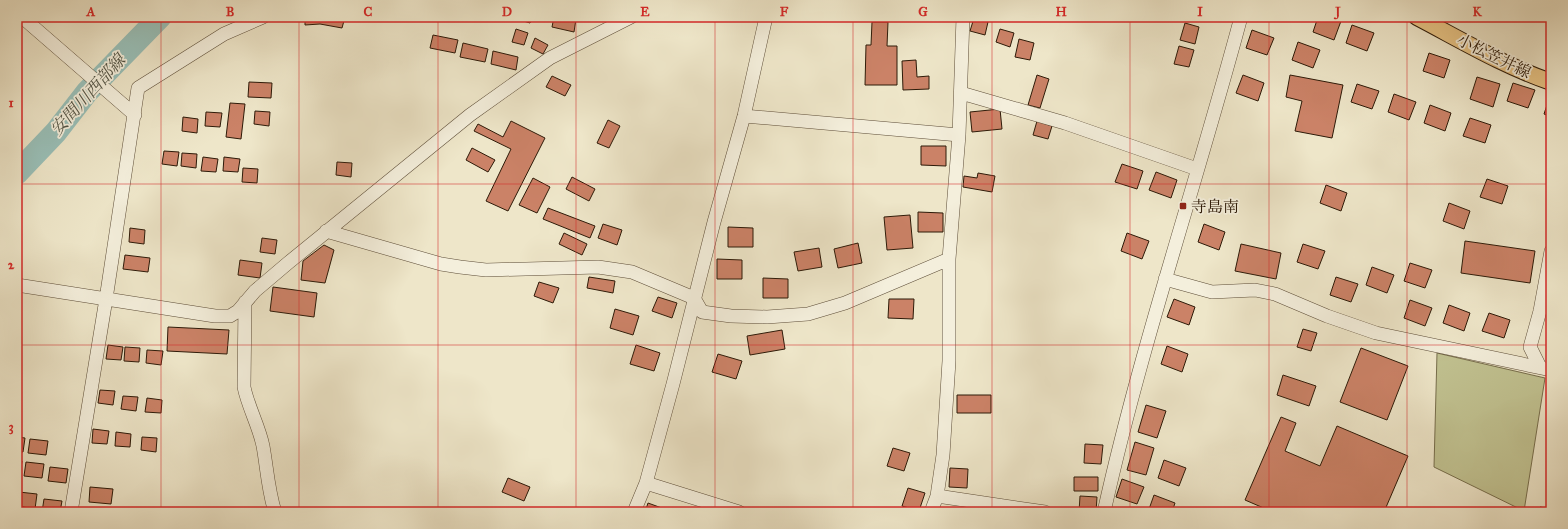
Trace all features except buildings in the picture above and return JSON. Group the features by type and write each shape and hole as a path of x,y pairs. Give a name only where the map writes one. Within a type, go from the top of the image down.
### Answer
{"main road":[{"name":"小松笠井線","path":"1417,17 1489,54 1551,82"}],"street":[{"path":"22,17 135,115"},
{"path":"71,512 106,299 138,88 224,34 263,17"},
{"path":"17,285 215,316 230,316 238,312 244,302 255,290 470,115 550,58 631,17"},
{"path":"634,512 646,483 673,384 714,222 744,116 766,17"},
{"path":"931,512 937,496 943,455 949,361 949,259 959,135 963,17"},
{"path":"1104,512 1137,381 1165,279 1241,17"},
{"path":"961,94 1065,123 1197,169"},
{"path":"744,116 959,135"},
{"path":"326,231 460,268 486,270 598,267 632,272 694,298 702,312 731,316 767,317 808,314 846,303 949,259"},
{"path":"1545,369 1530,346 1540,311 1551,251"},
{"path":"1165,279 1212,292 1255,290 1275,294 1327,316 1376,333 1545,369"},
{"path":"244,302 244,387 247,400 263,444 267,479 275,512"},
{"path":"646,483 739,512"},
{"path":"937,496 1046,512"}],"green space":[{"path":"1437,353 1545,378 1524,511 1434,467"}],"waterway":[{"name":"安間川西部線","path":"17,173 56,132 87,92 160,17"}],"place":[{"name":"寺島南","path":"1183,206"}]}
